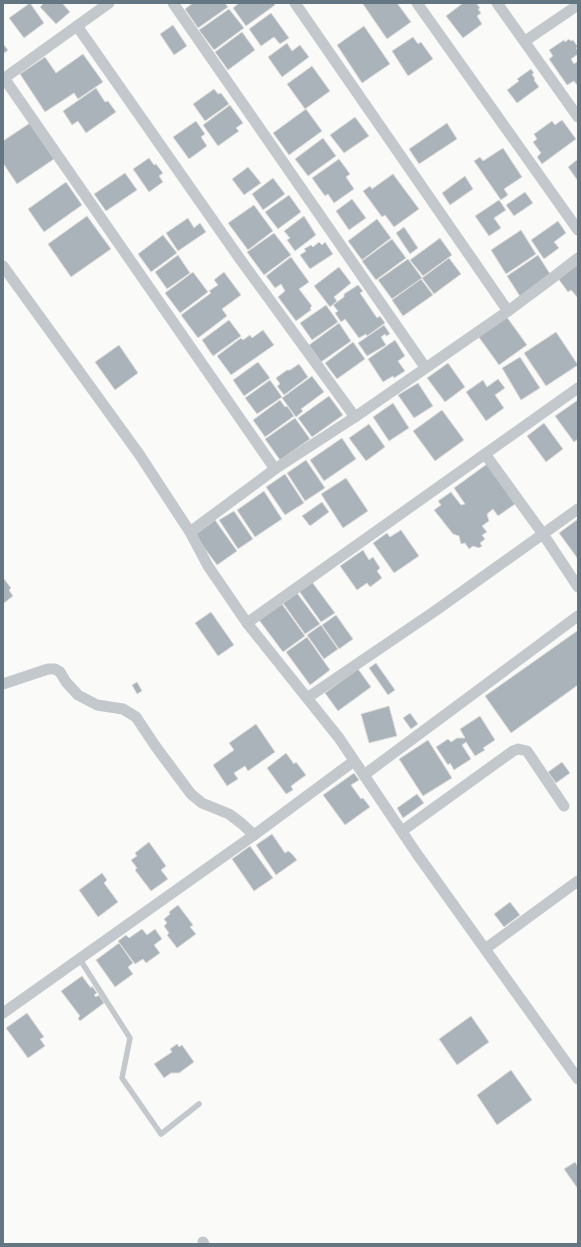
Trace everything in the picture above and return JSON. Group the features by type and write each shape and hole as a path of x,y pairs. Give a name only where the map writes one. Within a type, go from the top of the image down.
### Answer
{"street":[{"path":"109,3 3,78 275,468"},
{"path":"173,3 426,367"},
{"path":"295,3 508,311"},
{"path":"417,3 578,230"},
{"path":"497,3 578,117"},
{"path":"525,41 578,5"},
{"path":"77,26 240,259 355,417"},
{"path":"190,532 275,468 355,417 508,311 578,258"},
{"path":"3,266 139,454 190,532 208,566 247,623 339,738 402,831 578,1079"},
{"path":"247,623 578,388"},
{"path":"485,454 543,534 578,587"},
{"path":"307,698 435,611 578,509"},
{"path":"364,775 578,616"},
{"path":"3,684 48,669 54,669 60,672 66,682 78,695 97,705 123,709 136,717 160,753 191,794 202,803 229,814 254,835"},
{"path":"402,831 513,751 518,749 527,751 564,806"},
{"path":"3,1013 254,835 354,761"},
{"path":"485,949 578,881"}],"lane":[{"path":"79,958 130,1038 122,1078 161,1134 199,1104"}],"building":[{"path":"30,3 44,23 24,38 9,18"},
{"path":"44,3 62,3 70,12 56,24 40,7"},
{"path":"193,3 225,3 228,7 198,28 185,9"},
{"path":"239,3 274,3 275,5 246,26 233,8"},
{"path":"397,3 411,22 387,39 363,4"},
{"path":"463,3 476,3 480,8 478,9 481,13 477,16 482,24 463,38 446,16"},
{"path":"229,9 244,28 214,50 199,30"},
{"path":"271,13 289,38 280,44 274,37 261,46 249,29"},
{"path":"173,25 187,46 174,55 160,34"},
{"path":"364,26 390,64 362,83 337,45"},
{"path":"242,32 255,50 228,70 215,52"},
{"path":"413,37 418,44 421,42 433,59 408,76 392,51"},
{"path":"569,39 571,41 573,40 578,47 576,48 578,54 571,59 574,64 578,61 577,85 574,81 567,85 549,59 553,56 549,50 564,40 565,42"},
{"path":"287,43 292,51 300,45 309,57 282,77 268,57"},
{"path":"3,44 8,50 3,54"},
{"path":"83,54 103,82 78,99 74,93 45,112 20,74 45,57 56,73"},
{"path":"312,66 330,91 305,109 287,84"},
{"path":"531,69 534,73 532,74 535,79 534,80 539,87 517,103 507,90 519,81 517,79"},
{"path":"96,88 105,102 108,101 116,112 86,133 78,121 72,125 63,111"},
{"path":"214,89 218,94 221,93 229,104 205,121 193,104"},
{"path":"230,105 243,123 236,128 239,131 218,146 203,125"},
{"path":"306,109 322,131 289,155 273,133"},
{"path":"355,117 369,136 344,153 330,135"},
{"path":"562,120 576,139 542,164 537,157 541,153 533,142 537,139 534,134 552,121 555,125"},
{"path":"196,121 205,134 201,137 207,146 189,159 173,137"},
{"path":"30,123 54,159 17,184 3,163 3,141"},
{"path":"447,123 457,139 419,164 409,149"},
{"path":"323,138 336,156 308,176 295,159"},
{"path":"503,148 522,177 504,189 508,195 501,200 474,161 480,157 483,161"},
{"path":"149,158 163,173 159,176 163,182 149,192 133,169"},
{"path":"339,159 350,174 346,177 354,189 334,203 328,194 325,196 312,178"},
{"path":"578,159 578,181 568,167"},
{"path":"248,167 261,183 244,195 232,179"},
{"path":"125,173 137,190 106,211 94,194"},
{"path":"393,174 419,209 394,227 385,215 382,217 363,191 370,186 372,189"},
{"path":"465,176 473,189 450,205 442,193"},
{"path":"273,178 285,194 263,210 252,194"},
{"path":"66,182 82,205 44,232 28,209"},
{"path":"525,192 533,203 514,216 506,205"},
{"path":"289,195 301,212 278,229 265,212"},
{"path":"352,199 366,218 349,230 336,211"},
{"path":"499,200 506,210 494,218 501,228 489,236 475,216"},
{"path":"254,205 273,231 248,250 228,223"},
{"path":"87,216 111,249 71,277 48,244"},
{"path":"304,216 316,235 295,251 287,240 290,238 284,231"},
{"path":"188,218 194,228 200,223 206,232 178,251 166,233"},
{"path":"377,219 391,238 362,260 348,241"},
{"path":"558,221 566,233 554,242 559,248 544,259 531,240"},
{"path":"404,227 418,248 410,254 396,233"},
{"path":"521,230 536,254 506,274 491,250"},
{"path":"274,233 291,255 264,275 247,252"},
{"path":"163,235 177,253 151,272 138,254"},
{"path":"440,238 452,255 423,276 410,260"},
{"path":"392,239 406,258 376,280 362,261"},
{"path":"319,242 322,245 325,242 333,254 310,269 300,255 306,251 304,249 311,245 313,247"},
{"path":"178,255 190,273 167,289 155,272"},
{"path":"538,255 552,277 521,298 507,276"},
{"path":"291,257 309,282 299,289 312,306 310,308 311,310 296,321 278,297 285,291 281,284 275,288 266,276"},
{"path":"449,258 461,274 434,294 422,278"},
{"path":"408,259 422,278 392,299 378,280"},
{"path":"578,262 578,298 571,290 568,292 557,277"},
{"path":"339,267 351,283 334,297 337,301 330,307 314,286"},
{"path":"193,272 208,292 180,313 165,293"},
{"path":"224,272 241,295 222,309 227,316 198,338 181,315 211,293 209,291 218,285 214,280"},
{"path":"421,279 433,295 403,316 392,300"},
{"path":"358,285 363,291 360,293 377,318 380,316 385,323 367,336 366,334 359,338 345,319 341,322 335,313 338,311 333,305 344,297 344,294"},
{"path":"326,305 338,322 312,340 300,323"},
{"path":"506,316 527,345 499,365 478,336"},
{"path":"229,320 241,336 213,356 202,340"},
{"path":"339,323 351,341 321,362 309,345"},
{"path":"384,325 390,334 386,336 385,334 381,337 386,345 367,356 358,343"},
{"path":"263,330 274,345 231,375 217,356 241,338 243,340 250,335 252,338"},
{"path":"556,332 578,365 546,386 524,353"},
{"path":"395,340 405,356 398,361 405,371 394,378 393,376 383,382 368,359"},
{"path":"353,342 365,359 337,379 325,363"},
{"path":"119,345 138,373 115,390 95,362"},
{"path":"520,357 540,388 521,400 502,368"},
{"path":"258,362 270,378 244,396 233,380"},
{"path":"448,363 465,387 445,402 427,378"},
{"path":"299,364 308,377 284,395 277,386 280,384 276,378"},
{"path":"312,376 324,392 301,409 303,411 296,417 282,398"},
{"path":"498,379 505,388 495,395 504,408 486,421 466,392 483,380 487,387"},
{"path":"270,380 282,397 257,414 245,398"},
{"path":"418,383 433,406 414,418 398,395"},
{"path":"329,396 343,415 312,437 298,418"},
{"path":"280,400 285,407 287,406 294,416 265,437 253,420"},
{"path":"578,400 578,439 574,442 555,416"},
{"path":"393,403 409,428 389,441 373,417"},
{"path":"442,410 464,440 435,461 413,431"},
{"path":"295,418 310,439 280,460 265,439"},
{"path":"544,423 563,449 546,462 527,436"},
{"path":"369,424 385,447 366,461 349,438"},
{"path":"342,438 356,459 324,481 310,460"},
{"path":"306,460 325,488 305,501 287,473"},
{"path":"487,464 515,504 498,516 493,509 487,514 489,521 482,526 487,532 482,535 485,539 480,543 482,546 479,548 473,546 469,549 465,543 461,544 459,536 453,534 434,510 441,505 438,501 451,492 461,505 465,504 454,488"},
{"path":"285,474 304,503 285,515 266,487"},
{"path":"346,478 368,511 343,528 321,494"},
{"path":"264,491 282,519 255,537 237,510"},
{"path":"322,502 329,512 310,526 302,516"},
{"path":"234,511 253,539 238,549 219,520"},
{"path":"578,519 578,559 559,533"},
{"path":"215,520 237,551 217,565 195,535"},
{"path":"401,530 419,556 394,573 373,543 387,533 390,537"},
{"path":"363,550 369,560 373,557 380,568 377,571 382,578 370,587 367,583 357,590 340,566"},
{"path":"4,579 11,588 9,590 13,596 4,603 3,580"},
{"path":"312,582 335,613 321,622 299,591"},
{"path":"297,593 320,624 305,634 283,603"},
{"path":"282,604 305,636 283,652 259,620"},
{"path":"211,612 234,645 218,656 195,623"},
{"path":"336,615 353,639 339,649 322,625"},
{"path":"321,625 338,649 324,659 307,635"},
{"path":"577,631 578,685 511,733 485,696"},
{"path":"307,637 330,670 310,685 286,652"},
{"path":"376,663 395,690 388,695 369,668"},
{"path":"358,669 371,687 338,711 325,693"},
{"path":"137,682 142,691 137,694 132,685"},
{"path":"389,706 397,736 369,743 361,714"},
{"path":"410,713 418,724 411,729 403,718"},
{"path":"480,716 495,740 483,748 485,750 475,756 466,742 462,745 471,759 454,770 450,763 448,765 436,747 448,739 451,742 457,738 465,738 460,729"},
{"path":"256,724 275,752 248,771 245,766 234,773 238,779 227,786 213,765 234,750 229,743"},
{"path":"428,740 452,778 423,796 399,759"},
{"path":"286,753 294,764 296,762 306,775 291,786 293,790 286,794 267,768"},
{"path":"562,762 570,773 556,783 548,772"},
{"path":"354,773 359,780 351,785 361,799 363,798 370,807 345,825 323,795"},
{"path":"417,794 424,803 403,818 397,808"},
{"path":"272,834 285,853 288,851 297,860 276,875 256,845"},
{"path":"149,842 166,866 161,870 168,879 151,891 135,870 137,868 131,860 137,856 135,853"},
{"path":"250,846 273,878 254,891 232,859"},
{"path":"102,873 107,880 104,883 118,902 98,917 79,890"},
{"path":"510,902 520,915 504,927 494,914"},
{"path":"178,905 193,925 190,927 196,934 177,948 167,935 169,933 164,926 167,923 164,919 170,914 169,912"},
{"path":"142,929 147,935 155,929 162,939 154,945 160,953 146,963 143,959 135,964 118,941 126,935 129,938"},
{"path":"119,943 133,963 128,967 133,974 115,987 96,960"},
{"path":"82,976 97,993 94,995 96,997 99,995 104,1003 80,1021 78,1018 80,1016 61,991"},
{"path":"27,1013 44,1037 40,1039 45,1046 28,1058 6,1028"},
{"path":"471,1016 489,1042 457,1065 439,1039"},
{"path":"177,1044 179,1047 182,1045 194,1062 179,1073 171,1073 164,1078 154,1064 172,1052 170,1049"},
{"path":"511,1070 532,1100 497,1125 477,1095"},
{"path":"575,1162 578,1167 578,1189 564,1169"}]}
